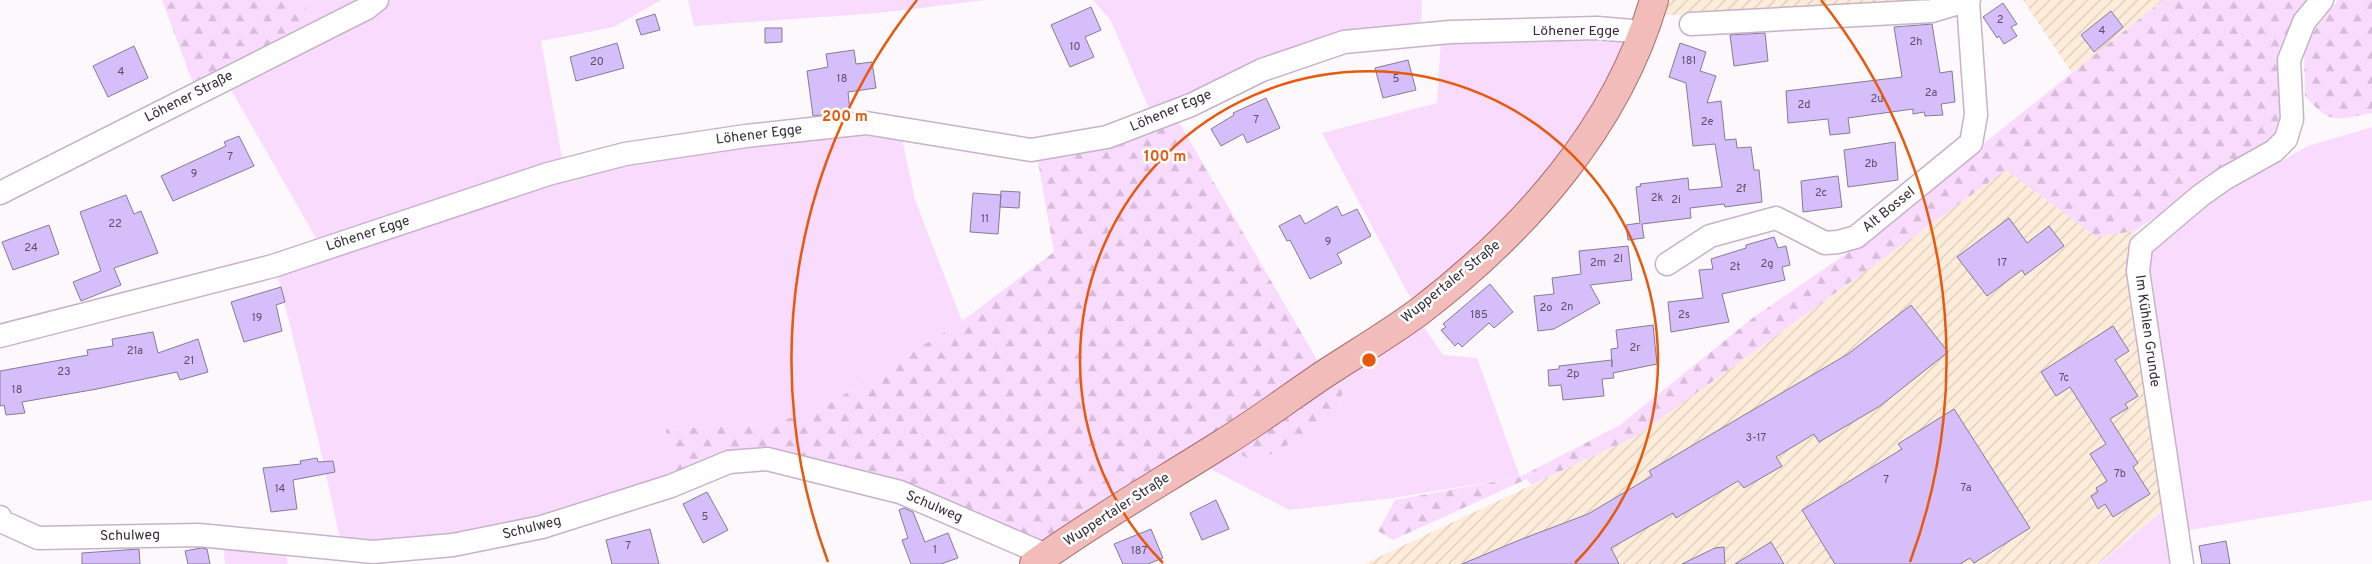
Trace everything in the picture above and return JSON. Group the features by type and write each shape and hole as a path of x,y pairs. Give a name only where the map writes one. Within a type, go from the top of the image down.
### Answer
{"main road":[{"name":"Wuppertaler Straße","path":"1040,560 1223,443 1419,312 1486,257 1555,184 1594,129 1621,81 1644,32 1654,0"}],"street":[{"name":"Löhener Straße","path":"0,193 366,8 377,0"},
{"name":"Im Kühlen Grunde","path":"2182,564 2138,271 2141,246 2216,185 2274,151 2286,139 2292,119 2288,60 2304,22 2322,0"},
{"name":"Alt Bossel","path":"1667,264 1710,236 1776,218 1825,243 1856,237 1971,143 1976,115 1969,1 1932,12 1691,24"},
{"name":"Löhener Egge","path":"0,336 273,266 548,174 625,154 746,136 866,123 1031,150 1107,137 1191,105 1262,70 1344,42 1450,32 1598,28 1644,32"},
{"name":"Schulweg","path":"0,517 1,521 38,538 199,535 382,551 453,545 542,527 671,486 729,462 767,459 900,492 1040,560"}],"shaded area":[{"path":"1668,0 1951,0 1811,14 1663,15"},
{"path":"2023,0 2163,0 2072,73"},
{"path":"2006,170 2096,237 2135,231 2130,268 2163,509 2098,564 1364,564 1638,435"}],"green space":[{"path":"162,0 302,0 314,25 193,83"},
{"path":"302,0 359,0 314,25"},
{"path":"391,0 661,0 614,27 541,41 563,163 320,245 230,88 358,23"},
{"path":"688,0 985,0 879,13 694,26"},
{"path":"1093,0 1422,0 1421,28 1151,113 1111,21"},
{"path":"2163,0 2310,0 2283,39 2286,127 2135,231 2096,237 2006,170 1638,435 1531,485 1527,479 1393,540 1378,531 1395,500 1520,477 1620,425 1754,317 1846,254"},
{"path":"2338,0 2372,0 2372,113 2334,118 2321,112 2305,96 2304,44"},
{"path":"1618,34 1626,42 1612,71 1579,127 1541,179 1498,227 1474,249 1411,299 1322,133 1437,103 1441,40"},
{"path":"1177,119 1320,365 1161,468 1037,545 765,454 676,478 666,429 761,425 818,411 962,321 1054,252 1037,156"},
{"path":"2372,127 2372,500 2184,531 2148,282 2152,251 2204,204 2308,146"},
{"path":"862,128 901,134 915,200 962,321 818,411 761,425 667,429 676,478 453,541 341,543 318,438 277,273 572,171"},
{"path":"1421,323 1443,355 1477,358 1520,477 1394,498 1289,510 1205,466 1229,449 1337,417 1346,379"},
{"path":"1337,377 1346,379 1337,417 1257,462 1228,449"},
{"path":"2164,509 2173,564 2099,564"},
{"path":"223,540 285,550 288,564 225,564"}],"building":[{"path":"2003,3 2017,24 2011,27 2017,36 2004,44 1999,36 1997,38 1983,17"},
{"path":"1091,7 1101,30 1085,37 1094,57 1070,67 1051,25"},
{"path":"2111,11 2123,27 2094,52 2081,35"},
{"path":"655,14 660,30 641,35 636,20"},
{"path":"1932,24 1940,73 1952,71 1955,102 1941,104 1943,115 1925,116 1924,112 1913,114 1913,109 1848,118 1850,133 1830,135 1828,119 1788,123 1786,91 1902,77 1894,27"},
{"path":"765,28 782,28 782,42 765,43"},
{"path":"1765,33 1768,61 1734,66 1730,35"},
{"path":"617,43 624,68 576,81 570,57"},
{"path":"1680,43 1706,52 1700,71 1716,76 1707,103 1721,101 1725,140 1736,139 1737,148 1751,147 1754,170 1759,170 1762,202 1725,207 1724,204 1690,208 1691,218 1642,224 1644,238 1628,240 1626,225 1640,223 1636,187 1641,186 1640,184 1688,178 1689,190 1722,187 1715,144 1693,146 1686,83 1669,77"},
{"path":"134,46 148,78 108,97 93,66"},
{"path":"854,50 856,64 872,62 876,88 848,92 850,111 813,116 807,71 828,67 826,54"},
{"path":"1408,60 1416,90 1383,98 1375,68"},
{"path":"1266,98 1280,128 1247,143 1243,134 1221,146 1211,129 1234,115 1233,113"},
{"path":"239,136 254,166 173,201 161,176 226,146 224,142"},
{"path":"1895,142 1898,180 1848,187 1844,150"},
{"path":"1838,176 1842,207 1803,212 1801,181"},
{"path":"1001,191 1020,192 1019,208 1000,207"},
{"path":"973,193 1001,195 998,234 970,232"},
{"path":"126,195 134,214 141,211 158,253 114,268 121,285 81,301 73,282 101,271 80,212"},
{"path":"1337,206 1342,216 1357,209 1371,236 1337,254 1342,263 1310,279 1290,240 1287,241 1279,226 1300,215 1305,224"},
{"path":"2009,218 2027,243 2049,226 2064,246 2025,275 2022,270 1987,296 1957,257"},
{"path":"49,225 59,254 13,270 2,242"},
{"path":"1774,237 1778,248 1786,246 1790,265 1782,267 1785,280 1722,294 1729,322 1671,332 1668,302 1703,298 1699,270 1713,269 1711,259 1746,248 1746,245"},
{"path":"1628,246 1632,280 1590,285 1600,303 1554,329 1538,331 1534,296 1554,294 1552,278 1581,274 1579,251"},
{"path":"1490,284 1513,312 1494,328 1489,323 1462,347 1458,343 1455,346 1441,330 1446,327 1443,324"},
{"path":"281,287 285,302 276,305 282,331 244,342 231,302"},
{"path":"1911,305 1948,352 1880,406 1819,442 1814,434 1776,457 1782,466 1744,488 1738,481 1676,518 1673,513 1611,548 1619,564 1462,564 1588,514 1652,476 1649,471 1848,354"},
{"path":"1653,325 1657,364 1613,373 1614,378 1602,379 1604,396 1563,400 1561,385 1549,386 1548,370 1559,369 1559,366 1612,360 1611,349 1618,348 1616,330"},
{"path":"2113,326 2129,351 2115,360 2138,396 2125,404 2128,408 2110,419 2138,463 2133,467 2150,494 2113,517 2105,504 2098,509 2091,496 2098,492 2096,488 2107,481 2090,454 2106,444 2070,387 2056,396 2041,372"},
{"path":"153,332 158,353 198,339 208,372 180,380 177,372 22,402 25,413 6,415 4,405 0,406 0,371 88,355 87,350 113,346 112,339"},
{"path":"1954,409 2030,528 1974,563 1970,558 1960,564 1835,564 1802,510 1902,449 1898,444"},
{"path":"317,458 318,462 333,461 335,472 293,480 297,509 271,512 263,468 301,464 300,461"},
{"path":"707,492 728,530 703,543 683,504"},
{"path":"1216,500 1229,529 1202,540 1190,513"},
{"path":"904,508 913,512 925,542 948,533 958,558 941,564 911,564 902,540 908,538 899,510"},
{"path":"650,529 659,564 612,564 606,540"},
{"path":"1151,529 1163,558 1148,564 1123,564 1114,544"},
{"path":"2226,541 2230,564 2202,564 2199,546"},
{"path":"1771,542 1784,564 1735,564"},
{"path":"1724,547 1725,564 1682,564 1715,548"},
{"path":"201,548 207,549 210,564 188,564 185,551"},
{"path":"139,549 140,564 82,564 82,553"}]}
